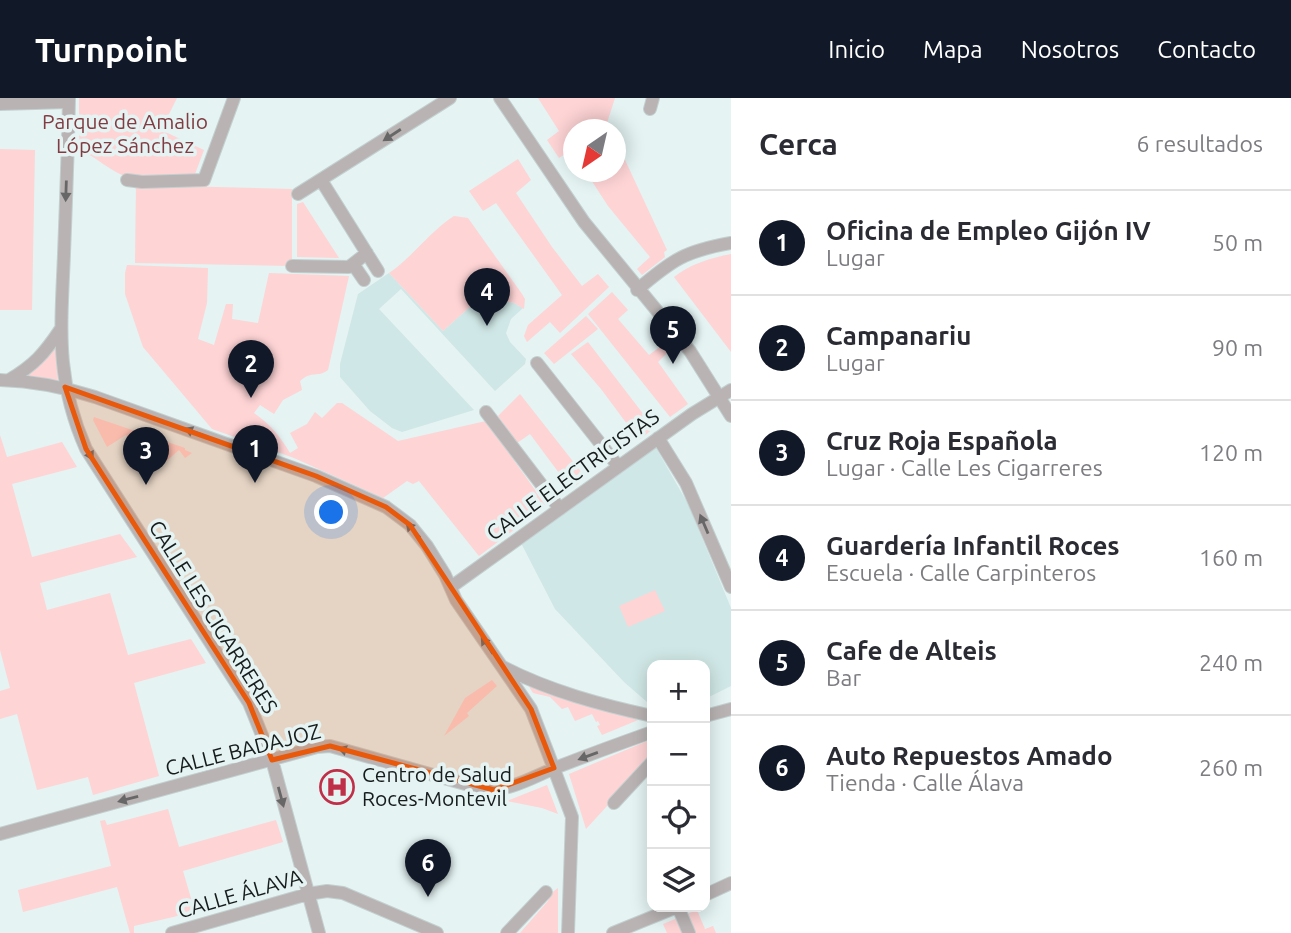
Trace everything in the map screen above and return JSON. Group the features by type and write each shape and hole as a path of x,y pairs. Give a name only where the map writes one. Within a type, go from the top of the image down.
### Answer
{"street":[{"path":"127,180 204,180 234,98"},
{"path":"298,194 450,98"},
{"path":"500,98 584,222 637,290 725,393 731,416"},
{"path":"0,104 69,100"},
{"name":"CALLE LES CIGARRERES","path":"69,100 61,330 65,387 73,418 86,449 249,703 272,760 319,933"},
{"path":"321,180 378,271"},
{"path":"637,290 674,259 704,248 731,243"},
{"path":"292,266 349,267 367,253"},
{"path":"353,264 364,280"},
{"path":"4,380 29,368 44,355 61,330"},
{"path":"537,363 618,466"},
{"path":"4,380 65,387 316,476 387,507 410,525 427,546 456,600 531,709 554,768 572,817 568,933"},
{"name":"CALLE ELECTRICISTAS","path":"451,587 618,466 725,393"},
{"path":"486,412 560,509"},
{"path":"658,438 686,483 731,587"},
{"path":"502,666 527,680 647,715"},
{"path":"710,715 731,709"},
{"name":"CALLE BADAJOZ","path":"0,834 317,747 330,746 494,790 510,788 554,768 647,734"},
{"path":"614,803 647,767"},
{"path":"710,893 731,883"},
{"name":"CALLE ÁLAVA","path":"172,933 327,891 343,892 437,933"},
{"path":"507,933 546,892"},
{"path":"613,933 665,912"},
{"path":"679,912 689,933"}],"highlighted area":[{"path":"65,387 316,476 386,507 410,525 531,709 554,768 494,790 330,746 272,760 249,703 86,449"}],"shaded area":[{"path":"389,273 443,331 482,296 514,303 523,308 511,319 506,333 510,342 526,359 525,364 495,391 401,289 379,309 474,410 402,432 392,428 370,411 340,377 340,364 358,294"},
{"path":"656,448 688,504 731,608 731,686 710,696 710,660 647,660 647,702 624,682 555,609 521,543"}],"green space":[{"name":"Parque de Amalio López Sánchez","path":"79,98 177,98 161,130 204,150 195,174 136,179 115,172 79,150"},
{"path":"538,98 615,98 608,119 563,119 563,155 559,158 547,140 559,131"},
{"path":"0,149 35,150 32,310 0,310"},
{"path":"518,159 531,180 516,193 552,247 582,286 598,274 609,287 560,333 550,322 527,342 524,336 528,325 562,295 496,203 483,211 469,191"},
{"path":"626,162 667,250 664,252 665,257 642,275 637,269 650,257 608,206 592,182 626,182"},
{"path":"136,185 292,189 292,266 135,263"},
{"path":"303,202 339,258 297,257 297,204"},
{"path":"454,216 468,218 522,294 525,299 524,309 514,303 482,296 443,331 389,273"},
{"path":"731,254 731,352 674,277 701,262"},
{"path":"127,265 208,268 207,303 198,339 214,345 226,304 233,304 232,319 258,323 269,273 349,276 328,370 300,381 302,390 283,400 274,414 260,405 254,413 274,431 290,453 298,448 290,433 307,424 315,412 322,418 337,403 342,403 398,441 486,421 545,504 543,508 479,556 419,481 413,484 407,481 383,498 294,458 212,429 143,347 125,294"},
{"path":"612,292 628,310 618,319 649,355 661,346 667,353 658,362 688,404 670,417 588,314"},
{"path":"586,316 598,329 554,364 544,353"},
{"path":"588,342 654,428 639,440 571,354"},
{"path":"55,344 58,380 22,376"},
{"path":"520,394 586,478 571,489 530,434 517,443 498,416"},
{"path":"94,417 185,448 192,453 185,458 179,450 155,471 126,435 107,447 93,420"},
{"path":"0,435 7,457 62,442 77,467 12,484 32,557 120,534 137,557 40,583 47,610 110,593 128,655 191,639 206,663 134,683 159,776 93,795 88,777 37,790 17,714 0,719 0,691 10,688 0,650"},
{"path":"655,590 665,611 628,627 619,606"},
{"path":"492,680 497,686 467,713 469,716 444,736 465,698"},
{"path":"528,685 638,720 602,735 597,726 600,725 592,714 575,721 568,707 562,709 550,697 533,693"},
{"path":"647,741 647,762 586,829 569,774"},
{"path":"547,785 558,814 507,801"},
{"path":"168,809 179,847 276,820 283,842 183,871 195,912 134,926 134,933 130,933 117,887 23,912 18,890 111,866 100,821 105,820 107,825"},
{"path":"558,888 558,933 520,933 548,901 550,894"},
{"path":"698,912 705,929 713,926 716,933 667,933 663,924"}],"place":[{"name":"Guardería Infantil Roces","path":"487,326"},
{"name":"Cafe de Alteis","path":"673,364"},
{"name":"Campanariu","path":"251,398"},
{"name":"Oficina de Empleo Gijón IV","path":"255,483"},
{"name":"Cruz Roja Española","path":"146,485"},
{"name":"Centro de Salud Roces-Montevil","path":"337,787"},
{"name":"Auto Repuestos Amado","path":"428,897"}]}
